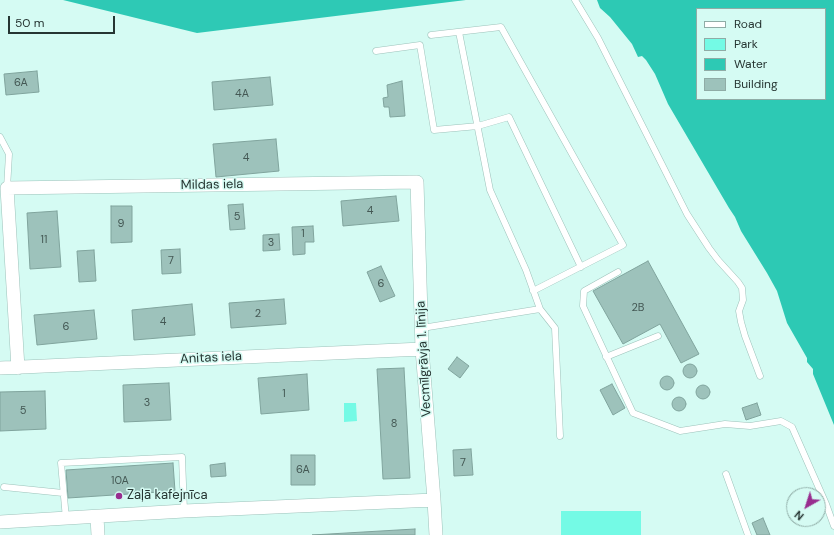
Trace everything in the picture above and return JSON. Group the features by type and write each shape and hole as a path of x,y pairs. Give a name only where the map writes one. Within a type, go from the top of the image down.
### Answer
{"street":[{"name":"Mildas iela","path":"7,188 417,182"},
{"name":"Vecmīlgrāvja 1. līnija","path":"417,182 422,349 436,535"},
{"path":"7,188 18,368"},
{"name":"Anitas iela","path":"0,368 422,349"},
{"path":"0,522 184,511 434,500"},
{"path":"97,517 98,535"}],"lane":[{"path":"575,0 598,38 687,214 709,248 742,288 743,300 739,311 740,316 745,336 760,376"},
{"path":"432,35 501,27 623,246 533,291"},
{"path":"459,32 490,190 526,270 540,309 555,328 560,436"},
{"path":"376,50 420,45 434,130 478,126 509,117 581,267"},
{"path":"0,137 9,154 7,188"},
{"path":"618,272 584,291 583,306 633,413 680,431 725,424 750,426 781,421 792,427 826,504 834,526"},
{"path":"422,328 540,309"},
{"path":"606,357 658,336"},
{"path":"66,519 61,463 182,457 184,511"},
{"path":"726,474 748,535"},
{"path":"4,487 64,493"}],"green space":[{"path":"344,403 356,403 357,421 344,422"},
{"path":"561,511 641,511 641,535 561,535"}],"shaded area":[{"path":"63,0 466,0 197,33"}],"water":[{"path":"597,0 834,0 834,425 813,374 813,369 807,362 807,358 787,323 777,291 668,104 655,74 642,56 638,57 632,44 610,17 600,8"}],"building":[{"path":"37,71 39,92 6,95 4,74"},
{"path":"270,77 273,105 214,110 212,82"},
{"path":"402,81 405,116 390,117 389,107 384,107 383,98 388,97 387,85"},
{"path":"276,139 279,171 216,177 213,144"},
{"path":"396,196 399,221 343,226 341,201"},
{"path":"243,204 245,229 230,230 228,205"},
{"path":"111,206 132,206 132,242 111,243"},
{"path":"57,211 61,267 30,269 27,213"},
{"path":"313,226 314,242 305,242 305,254 293,255 292,227"},
{"path":"279,234 280,250 263,251 263,235"},
{"path":"180,249 181,273 162,274 161,250"},
{"path":"94,250 96,281 79,282 77,251"},
{"path":"648,261 699,354 681,363 660,324 623,344 593,291"},
{"path":"381,266 395,296 380,302 367,272"},
{"path":"284,299 286,324 231,328 229,303"},
{"path":"192,304 195,335 134,340 132,310"},
{"path":"94,310 97,339 37,345 34,315"},
{"path":"457,357 469,366 460,378 448,369"},
{"path":"687,364 693,364 697,368 697,374 693,378 687,378 683,374 683,368"},
{"path":"404,368 410,478 383,479 377,369"},
{"path":"307,374 309,410 261,414 258,378"},
{"path":"664,376 670,376 674,380 674,386 670,390 664,390 660,386 660,380"},
{"path":"169,383 171,420 124,422 123,385"},
{"path":"612,384 625,408 613,415 600,390"},
{"path":"700,385 706,385 710,389 710,395 706,399 700,399 696,395 696,389"},
{"path":"45,391 46,429 0,431 0,392"},
{"path":"676,397 682,397 686,401 686,407 682,411 676,411 672,407 672,401"},
{"path":"757,403 761,415 746,420 742,408"},
{"path":"471,449 473,475 454,476 453,450"},
{"path":"291,455 315,455 315,485 291,485"},
{"path":"173,463 175,491 68,498 66,470"},
{"path":"225,463 226,476 211,477 210,465"},
{"path":"763,518 770,535 757,535 752,523"},
{"path":"415,529 415,535 312,535"}],"place":[{"name":"Zaļā kafejnīca","path":"119,496"}]}
